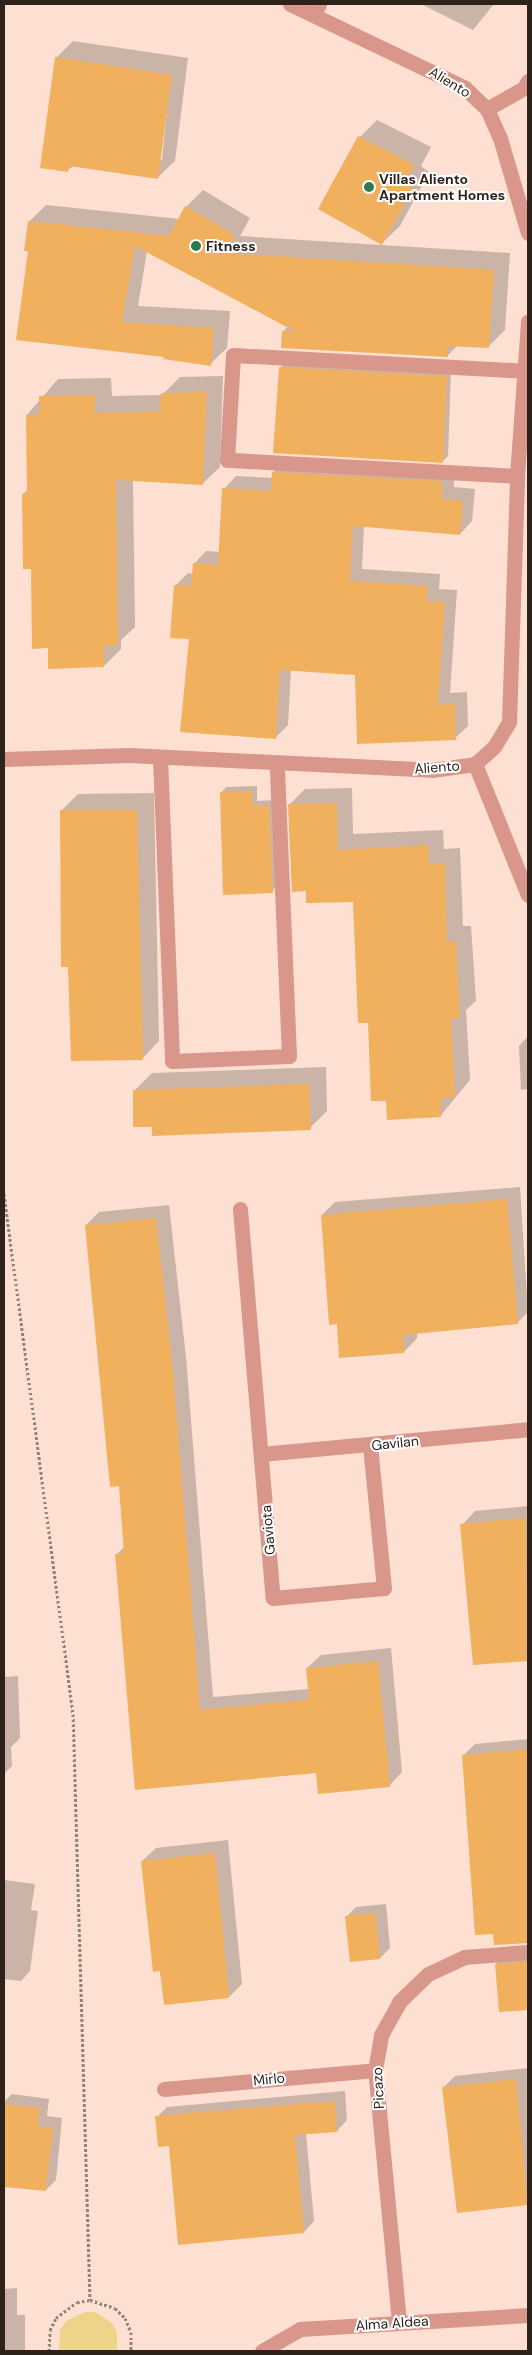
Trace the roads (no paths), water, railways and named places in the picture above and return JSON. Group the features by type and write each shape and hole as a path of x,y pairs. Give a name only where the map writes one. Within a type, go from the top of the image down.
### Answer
{"street":[{"name":"Aliento","path":"290,4 317,9 465,88 487,109 500,138 528,233"},
{"path":"487,109 524,88 528,81"},
{"name":"Aliento","path":"4,759 129,755 277,764 432,770 475,764 494,747 508,722 517,476 525,418 524,371 528,321"},
{"path":"517,476 227,460 233,356 524,371"},
{"path":"160,758 172,1061 289,1056 277,764"},
{"path":"475,764 528,895"},
{"name":"Gaviota","path":"240,1209 273,1598 384,1588 370,1446"},
{"name":"Gavilan","path":"262,1454 370,1446 528,1429"},
{"name":"Picazo","path":"399,2322 375,2070 381,2035 399,2002 428,1974 464,1957 528,1952"},
{"name":"Mirlo","path":"164,2089 375,2070"},
{"name":"Alma Aldea","path":"262,2351 300,2330 528,2315"}],"place":[{"name":"Villas Aliento Apartment Homes","path":"369,187"},
{"name":"Fitness","path":"196,246"}]}
